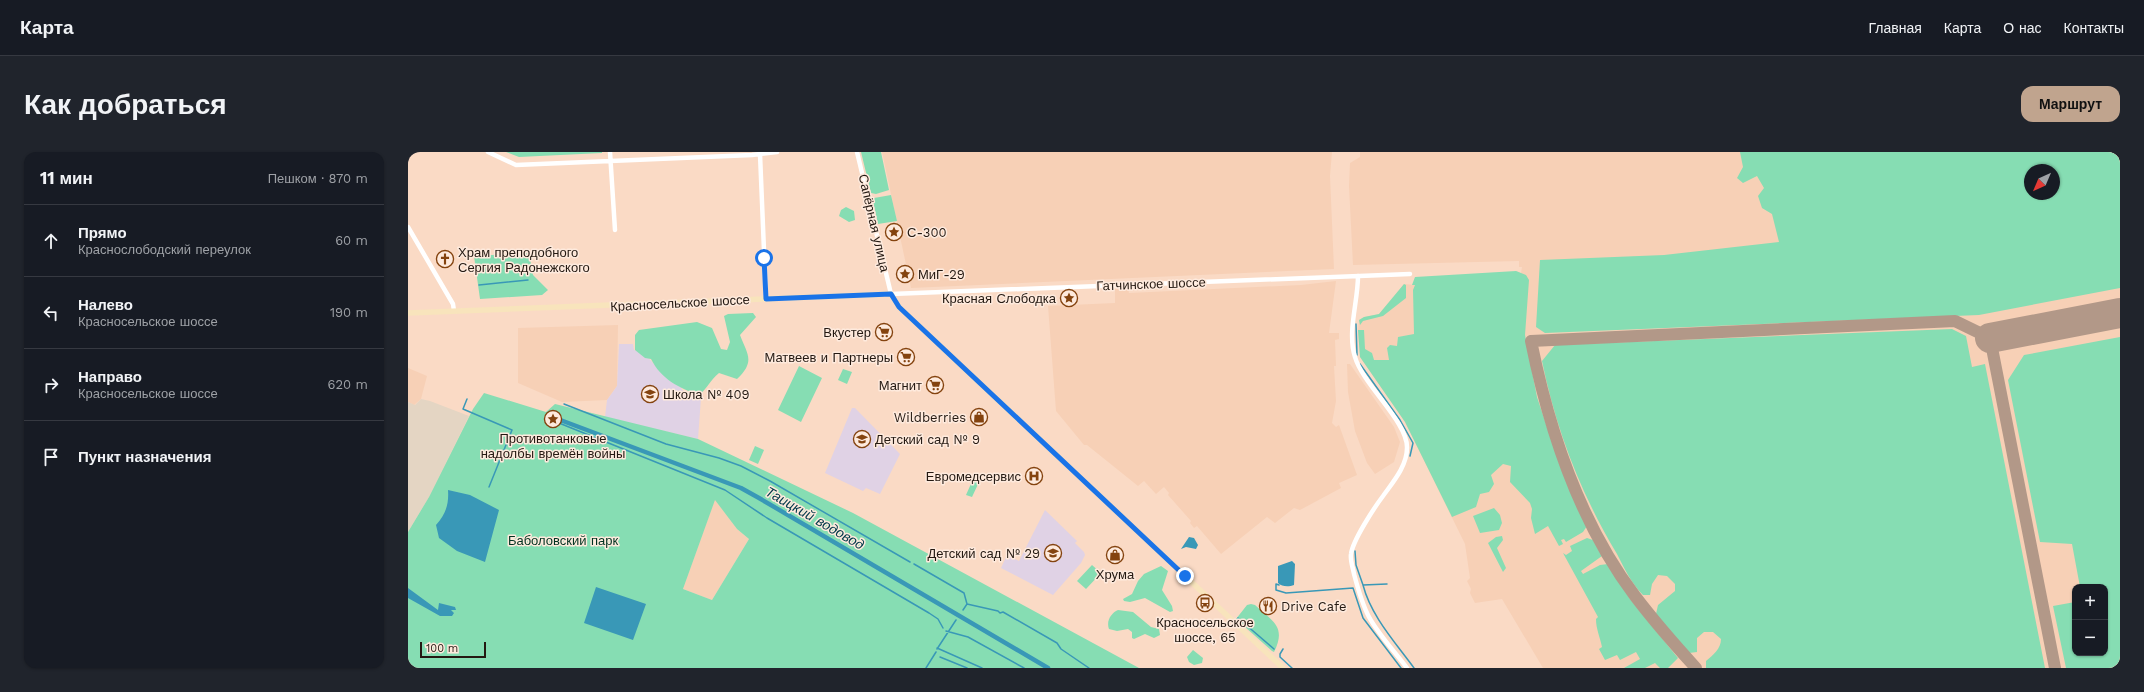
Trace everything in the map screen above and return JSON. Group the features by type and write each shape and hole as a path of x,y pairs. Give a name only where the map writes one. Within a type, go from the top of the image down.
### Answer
{"main road":[{"name":"Красносельское шоссе","path":"408,313 891,294"},
{"path":"891,294 899,307 1283,668"}],"street":[{"path":"488,152 516,165 611,162 776,152"},
{"path":"610,152 615,230"},
{"name":"Сапёрная улица","path":"857,152 891,294"},
{"path":"760,154 766,299"},
{"path":"408,227 453,304 454,311"},
{"name":"Гатчинское шоссе","path":"891,294 1410,274"},
{"path":"1358,276 1352,343 1354,356 1357,365 1401,428 1408,447 1406,459 1354,543 1350,556 1360,597 1369,618 1407,668"}],"shaded area":[{"path":"882,152 1332,152 1330,176 1334,269 911,288"},
{"path":"1360,152 2120,152 2120,668 1543,668 1502,599 1475,603 1470,593 1471,589 1467,581 1470,578 1465,544 1405,422 1360,357 1358,330 1359,320 1364,317 1379,314 1404,284 1415,285 1517,276 1516,271 1521,273 1522,267 1519,267 1519,261 1353,265 1349,186 1350,163 1360,157"},
{"path":"1336,281 1329,333 1339,333 1339,339 1335,340 1336,366 1334,366 1336,401 1332,423 1336,427 1339,425 1357,475 1339,483 1341,488 1300,510 1294,508 1275,523 1267,517 1221,554 1197,526 1194,528 1190,523 1191,521 1168,495 1169,493 1164,487 1156,494 1144,481 1138,486 1087,445 1084,445 1056,411 1048,306 1115,303 1115,289 1128,289 1129,293 1301,285"},
{"path":"618,325 617,386 607,400 562,402 518,383 518,328"},
{"name":"Школа № 409","path":"619,344 633,344 634,350 644,353 661,372 678,371 682,390 701,398 698,439 605,417 607,400 617,386"},
{"path":"1347,364 1350,364 1394,427 1400,442 1394,462 1375,474 1367,463 1355,431 1348,392"},
{"path":"408,368 427,376 421,399 414,405 408,402"},
{"path":"421,399 469,416 429,497 408,532 408,402 415,405"},
{"name":"Детский сад № 9","path":"852,408 855,408 900,454 880,494 866,488 863,491 825,473"},
{"path":"715,499 737,529 749,539 712,600 683,589"},
{"name":"Детский сад № 29","path":"1045,510 1077,541 1075,543 1085,555 1081,563 1053,595 1001,568 1007,555 1019,561"}],"green space":[{"path":"506,152 602,152 602,153 519,157"},
{"path":"861,152 881,152 889,190 876,194 871,193"},
{"path":"1740,152 2120,152 2120,288 1979,315 1545,333 1536,327 1540,260 1664,255 1779,242 1772,214 1762,208 1758,196 1764,188 1757,176 1743,183 1737,178 1743,167"},
{"path":"891,195 897,221 878,224 873,201 874,198"},
{"path":"846,207 854,211 855,220 849,222 839,216 841,210"},
{"path":"529,253 533,275 548,290 542,295 480,299 474,256"},
{"path":"1516,271 1526,275 1529,280 1525,335 1537,397 1559,463 1587,526 1583,532 1566,542 1564,539 1561,540 1563,544 1559,546 1548,526 1535,534 1531,518 1532,509 1530,503 1510,482 1511,466 1503,464 1491,475 1494,484 1489,492 1480,494 1476,507 1452,517 1405,422 1360,357 1358,330 1364,330 1365,349 1372,353 1374,360 1389,360 1387,348 1390,345 1397,346 1398,337 1414,334 1413,290 1415,285 1412,285 1415,277"},
{"path":"1404,284 1406,285 1406,298 1383,316 1363,321 1360,325 1359,320 1364,317 1379,314"},
{"path":"753,313 756,317 740,335 748,357 748,362 743,373 737,379 719,373 699,395 671,382 660,372 651,359 645,358 635,350 635,335 639,330 697,322 712,328 721,349 727,350 730,342 724,316 728,314"},
{"path":"1952,329 1966,336 1972,367 1985,364 2045,668 1706,668 1706,661 1718,649 1721,639 1713,632 1704,632 1697,638 1697,652 1689,653 1662,623 1656,614 1658,605 1675,591 1675,584 1667,576 1658,575 1652,584 1650,595 1643,595 1632,581 1592,508 1571,461 1562,437 1542,361 1555,345"},
{"path":"2120,337 2120,668 2066,668 2053,606 2072,603 2072,656 2108,656 2108,584 2079,584 2072,544 2040,542 2008,380 2024,355"},
{"path":"799,366 822,378 801,422 778,410"},
{"path":"843,369 852,372 847,384 838,380"},
{"name":"Баболовский парк","path":"484,393 546,412 555,404 698,439 853,513 1139,668 408,668 408,532 429,497 473,409","holes":["715,500 737,529 749,539 712,600 683,589"]},
{"path":"755,446 764,450 758,464 749,460"},
{"path":"974,477 980,480 972,497 966,495"},
{"path":"1494,508 1500,515 1502,523 1499,530 1480,533 1473,516"},
{"path":"1502,536 1503,540 1497,548 1506,568 1503,572 1488,543 1496,537"},
{"path":"1587,538 1593,540 1602,556 1581,571 1583,574 1600,565 1608,564 1630,599 1678,658 1668,668 1660,668 1655,663 1645,668 1624,668 1640,659 1636,652 1620,660 1617,655 1605,660 1599,649 1602,647 1596,623 1596,619 1598,617 1563,553 1566,555 1572,551 1570,546"},
{"path":"1092,565 1101,573 1086,589 1077,581"},
{"path":"1161,566 1168,571 1162,590 1172,606 1173,611 1170,612 1145,598 1130,602 1124,601 1123,599 1132,594 1138,581 1144,574"},
{"path":"1247,605 1255,605 1276,625 1279,636 1274,652 1236,619"},
{"path":"1118,610 1133,612 1151,627 1159,629 1160,635 1154,638 1145,634 1134,639 1132,638 1132,632 1128,629 1117,631 1109,629 1108,623 1110,618 1113,613"},
{"path":"1193,650 1203,658 1202,663 1194,665 1189,662 1187,657"}],"water":[{"path":"448,490 470,495 499,510 485,562 457,551 439,538 436,525 446,509"},
{"path":"1189,537 1194,538 1198,545 1196,549 1186,547 1181,549"},
{"path":"1292,561 1295,564 1294,585 1281,585 1278,583 1278,566"},
{"path":"596,587 646,604 633,640 584,623"},
{"path":"408,588 438,610 439,603 455,607 456,610 451,610 454,613 452,616 440,616 408,598"}],"waterway":[{"path":"479,285 528,280"},
{"path":"1356,324 1357,355"},
{"path":"1360,364 1400,420 1413,443 1410,456"},
{"path":"467,399 463,409 512,430 489,487"},
{"path":"564,404 666,444 719,458 741,466 770,481 910,562"},
{"name":"Таицкий водовод","path":"555,418 741,488 1048,668"},
{"path":"554,421 725,490 767,518 929,613 938,619 943,628"},
{"path":"1355,551 1356,565 1363,585 1387,584"},
{"path":"914,564 964,593 967,604 963,610"},
{"path":"1279,585 1276,584 1276,590 1286,593 1353,588 1363,618 1401,668"},
{"path":"1363,585 1378,618 1414,668"},
{"path":"967,604 998,611 1000,613 1003,612 1057,643 1061,649 1089,668"},
{"path":"1238,618 1274,649"},
{"path":"937,649 956,620"},
{"path":"946,631 968,637 1024,668"},
{"path":"937,648 982,668"},
{"path":"1283,649 1280,657 1292,668"},
{"path":"926,668 936,652"},
{"path":"940,657 967,668"}],"taxiway":[{"path":"1696,668 1635,596 1615,567 1582,506 1557,441 1538,374 1531,341 1955,321 1990,338 2055,668"}],"runway":[{"path":"1990,338 2120,313"}],"place":[{"name":"С-300","path":"894,232"},
{"name":"Храм преподобного Сергия Радонежского","path":"445,259"},
{"name":"МиГ-29","path":"905,274"},
{"name":"Красная Слободка","path":"1069,298"},
{"name":"Вкустер","path":"884,332"},
{"name":"Матвеев и Партнеры","path":"906,357"},
{"name":"Магнит","path":"935,385"},
{"name":"Школа № 409","path":"650,394"},
{"name":"Wildberries","path":"979,417"},
{"name":"Противотанковые надолбы времён войны","path":"553,419"},
{"name":"Детский сад № 9","path":"862,439"},
{"name":"Евромедсервис","path":"1034,476"},
{"name":"Детский сад № 29","path":"1053,553"},
{"name":"Хрума","path":"1115,555"},
{"name":"Красносельское шоссе, 65","path":"1205,603"},
{"name":"Drive Cafe","path":"1268,606"}],"route":[{"path":"764,258 766,299 891,294 899,307 1185,576"}]}
